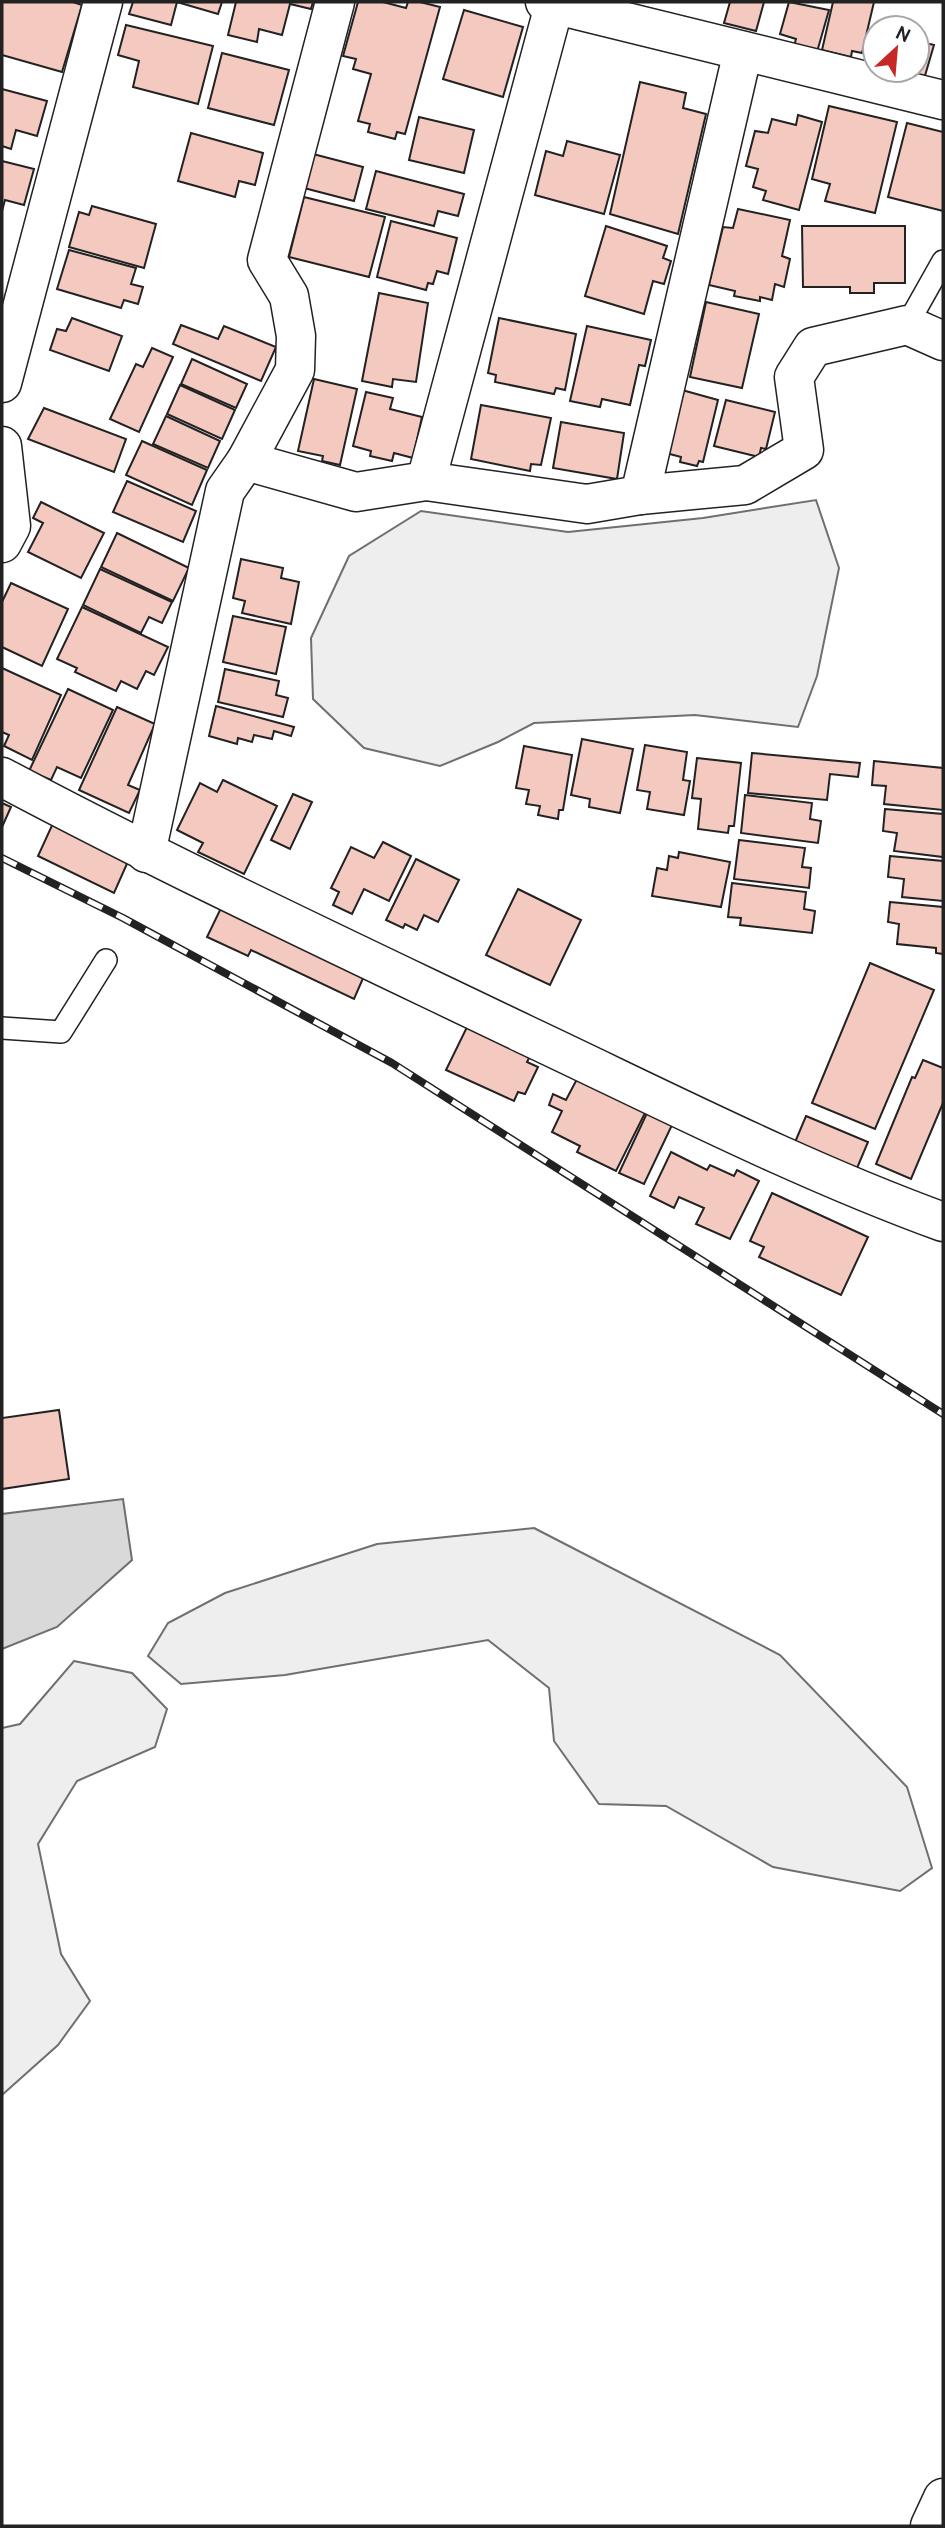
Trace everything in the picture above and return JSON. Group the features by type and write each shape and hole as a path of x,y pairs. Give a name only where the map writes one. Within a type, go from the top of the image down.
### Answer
{"street":[{"path":"2,383 103,2"},
{"path":"146,853 225,491 246,461 295,370 296,336 289,296 267,260 335,2"},
{"path":"426,481 551,3 943,100"},
{"path":"640,495 743,51"},
{"path":"246,461 356,492 426,481 587,504 640,495 745,485 804,450 794,377 813,347 907,325 943,341"},
{"path":"2,446 11,526 2,543"},
{"path":"2,777 146,853 867,1194 943,1222"},
{"path":"930,2526 943,2498"}],"lane":[{"path":"907,325 943,261"},
{"path":"2,1028 61,1032 106,960"}],"shaded area":[{"path":"816,500 839,568 817,676 798,727 695,715 534,723 498,742 440,766 364,748 313,699 311,638 349,556 421,511 568,532 703,518"},
{"path":"123,1499 132,1560 57,1627 2,1649 2,1514"},
{"path":"534,1528 780,1655 907,1787 932,1868 900,1891 773,1867 666,1806 599,1804 554,1741 549,1688 488,1640 285,1675 181,1684 148,1656 168,1623 225,1593 377,1544"},
{"path":"74,1661 132,1673 167,1709 155,1747 77,1781 38,1844 61,1954 90,2001 58,2045 2,2095 2,1728 20,1724"}],"building":[{"path":"2,2 73,2 82,5 62,72 2,55"},
{"path":"133,2 177,2 171,25 129,14"},
{"path":"177,2 222,2 218,14"},
{"path":"236,2 313,2 311,9 290,4 282,35 259,29 257,42 228,35"},
{"path":"358,2 383,2 406,8 408,2 420,2 440,7 405,134 397,132 395,139 368,132 370,124 358,121 371,74 353,69 356,59 343,56"},
{"path":"730,2 764,2 756,31 724,23"},
{"path":"789,2 829,10 817,52 794,46 796,39 780,34"},
{"path":"833,2 874,2 871,14 861,14 861,53 852,51 851,57 822,50"},
{"path":"464,10 523,27 503,97 443,79"},
{"path":"126,25 213,46 198,104 133,87 139,61 118,55"},
{"path":"222,53 289,70 274,125 208,108"},
{"path":"640,82 686,93 683,108 706,114 678,234 610,214"},
{"path":"2,89 47,101 37,136 16,130 11,149 2,146"},
{"path":"829,106 897,122 875,213 825,201 830,184 812,179"},
{"path":"798,115 822,122 799,210 763,200 766,191 753,187 758,169 746,166 755,131 768,133 772,119 796,125"},
{"path":"419,117 474,130 464,173 409,160"},
{"path":"907,123 943,132 943,211 888,197"},
{"path":"191,133 263,153 255,185 239,181 235,197 178,181"},
{"path":"567,141 620,155 604,214 535,195 546,151 563,156"},
{"path":"313,154 363,167 354,201 304,188"},
{"path":"2,161 34,169 24,205 5,200 2,211"},
{"path":"376,171 464,194 458,216 438,211 434,226 366,209"},
{"path":"304,197 385,217 369,277 289,257"},
{"path":"92,206 156,224 144,268 69,247 79,212 89,215"},
{"path":"738,209 790,220 782,256 790,259 784,287 775,284 772,300 760,297 760,301 734,296 735,291 709,285 723,227 733,228"},
{"path":"391,221 457,238 448,274 437,271 433,284 428,283 426,290 377,277"},
{"path":"606,226 667,246 663,258 671,261 664,284 653,281 644,314 585,296"},
{"path":"802,226 905,226 905,283 874,283 874,293 850,293 850,287 803,287"},
{"path":"69,250 136,268 131,284 143,287 138,304 124,300 121,308 57,289"},
{"path":"379,293 428,303 416,382 393,379 392,387 362,381"},
{"path":"706,302 759,314 742,388 690,377"},
{"path":"72,318 122,336 109,371 50,350 57,329 66,331"},
{"path":"499,318 576,334 565,390 556,388 554,394 495,382 496,375 488,373"},
{"path":"181,325 218,339 224,326 276,347 261,381 173,344"},
{"path":"587,326 651,340 645,366 639,365 630,405 602,399 600,407 570,401"},
{"path":"152,348 173,357 139,432 110,419 136,364 143,367"},
{"path":"192,359 247,384 236,408 181,384"},
{"path":"314,379 357,389 340,465 322,461 323,456 298,451"},
{"path":"180,385 235,410 222,439 167,414"},
{"path":"682,390 718,400 703,462 699,461 697,466 680,462 681,457 666,453"},
{"path":"366,392 393,398 390,409 422,417 413,458 394,453 392,461 370,456 371,451 353,446"},
{"path":"726,400 775,412 766,449 761,448 759,457 714,446"},
{"path":"481,405 551,418 541,465 531,464 530,471 471,459"},
{"path":"44,408 126,439 114,472 28,439"},
{"path":"166,416 220,441 208,468 153,444"},
{"path":"561,422 624,433 617,479 553,468"},
{"path":"142,441 207,470 192,505 126,475"},
{"path":"127,481 196,511 183,542 113,512"},
{"path":"41,502 104,533 81,578 28,552 43,523 33,518"},
{"path":"117,533 189,568 173,601 101,567"},
{"path":"241,559 283,568 281,578 299,582 291,624 242,613 245,601 233,598"},
{"path":"100,569 172,602 162,623 149,617 141,633 83,605"},
{"path":"11,583 68,609 42,666 2,647 2,602"},
{"path":"82,607 168,647 154,675 146,671 137,689 121,681 116,691 75,672 77,668 57,659"},
{"path":"233,616 286,627 276,674 223,662"},
{"path":"2,668 61,695 32,760 4,746 9,735 2,732"},
{"path":"225,669 279,681 276,695 288,698 283,717 218,702"},
{"path":"68,689 113,710 81,778 57,767 51,780 29,771"},
{"path":"216,706 294,727 291,736 274,731 272,739 254,735 252,742 238,738 237,744 209,736"},
{"path":"117,707 155,724 128,785 140,790 129,813 79,790"},
{"path":"582,739 633,749 620,813 589,807 590,799 571,795"},
{"path":"645,745 687,752 683,780 690,781 684,815 647,809 650,792 637,790"},
{"path":"524,746 572,755 563,810 559,810 558,819 538,815 540,806 526,804 529,790 516,788"},
{"path":"752,753 860,763 858,777 830,774 827,800 748,793"},
{"path":"697,758 741,763 734,826 729,826 728,833 698,829 701,799 692,798"},
{"path":"874,761 943,768 943,810 884,804 886,786 872,785"},
{"path":"223,780 277,806 244,874 198,852 203,843 177,830 200,783 217,792"},
{"path":"293,794 312,802 290,849 271,840"},
{"path":"745,795 812,803 810,819 821,821 818,843 741,833"},
{"path":"2,803 11,807 2,827"},
{"path":"885,809 943,814 943,857 894,851 897,833 883,831"},
{"path":"54,821 130,857 114,893 38,856"},
{"path":"739,840 805,848 802,867 811,868 809,888 734,879"},
{"path":"383,842 411,856 389,901 364,889 352,914 333,905 339,892 331,888 351,847 374,858"},
{"path":"679,852 730,862 721,907 652,896 657,868 667,870 669,856 678,858"},
{"path":"890,856 943,861 943,901 902,897 904,879 888,877"},
{"path":"416,859 459,880 438,922 424,915 417,930 405,924 403,928 386,920"},
{"path":"732,883 806,892 804,909 815,911 812,933 740,925 741,918 728,917"},
{"path":"518,889 581,920 550,985 486,955"},
{"path":"890,902 943,907 943,954 936,953 936,948 897,944 899,924 888,922"},
{"path":"221,908 364,976 354,999 251,950 248,956 207,937"},
{"path":"870,963 934,990 875,1129 812,1103"},
{"path":"467,1027 530,1056 527,1062 538,1067 525,1094 518,1092 514,1101 446,1070"},
{"path":"923,1060 943,1068 943,1103 911,1179 876,1164 912,1077 915,1078"},
{"path":"577,1079 646,1111 616,1171 577,1152 580,1146 552,1132 562,1111 549,1105 553,1094 566,1100"},
{"path":"647,1113 672,1125 644,1184 619,1173"},
{"path":"806,1116 868,1142 855,1173 793,1147"},
{"path":"671,1152 707,1170 710,1165 734,1176 737,1170 759,1181 730,1239 696,1224 704,1208 679,1197 674,1208 650,1196"},
{"path":"772,1193 868,1237 841,1295 759,1257 764,1247 750,1241"},
{"path":"59,1410 69,1479 2,1489 2,1418"}],"railway":[{"path":"2,858 123,918 392,1063 943,1414"}]}
